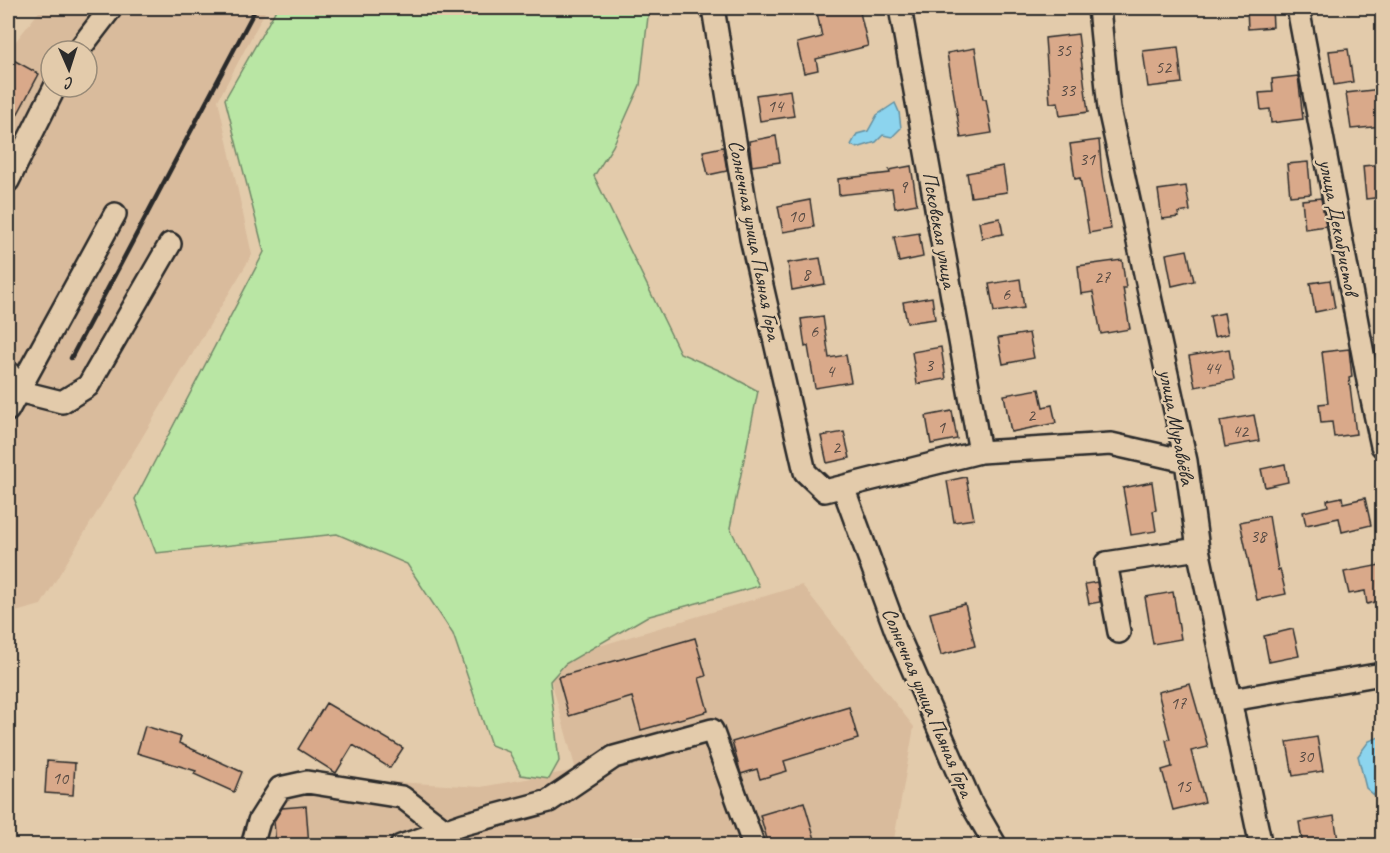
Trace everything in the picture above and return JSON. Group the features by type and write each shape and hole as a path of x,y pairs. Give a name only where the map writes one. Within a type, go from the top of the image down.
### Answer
{"street":[{"path":"87,39 111,8"},
{"name":"Солнечная улица Пьяная Гора","path":"712,8 751,238 805,472 825,491 843,487 896,630 971,804 996,846"},
{"name":"Псковская улица","path":"900,8 980,452"},
{"name":"улица Муравьёва","path":"1099,8 1109,109 1186,461 1198,549 1261,846"},
{"name":"улица Декабристов","path":"1298,8 1369,386 1383,446"},
{"path":"8,181 49,99"},
{"path":"8,410 115,214"},
{"path":"8,372 18,391 62,402 88,386 170,244"},
{"path":"843,487 980,452 1111,444 1186,461"},
{"path":"1119,632 1106,563 1198,549"},
{"path":"1231,700 1383,674"},
{"path":"401,846 445,830 549,801 614,757 712,730 754,846"},
{"path":"252,846 259,821 280,788 307,782 402,797 445,830"}],"shaded area":[{"path":"42,8 267,8 218,100 252,255 41,605 8,614 8,51"},
{"path":"802,585 914,727 893,845 248,846 252,816 277,775 481,787 576,770 546,662"}],"green space":[{"path":"277,8 649,8 640,85 613,146 594,176 680,353 758,391 730,528 759,586 646,617 565,664 550,681 559,761 549,779 521,775 509,752 491,745 453,634 407,564 337,534 156,553 135,499 264,252 225,99"}],"water":[{"path":"895,103 901,128 892,137 883,135 876,142 857,148 851,145 857,134 868,131 877,115"},
{"path":"1382,736 1382,800 1380,800 1366,788 1358,756 1369,741"}],"building":[{"path":"816,8 859,8 868,46 816,59 818,70 804,73 797,43 822,37"},
{"path":"1247,8 1272,8 1273,27 1248,29"},
{"path":"1078,34 1088,112 1060,116 1058,102 1050,103 1045,38"},
{"path":"1178,47 1182,83 1148,87 1143,51"},
{"path":"975,48 983,99 986,99 992,133 961,138 947,53"},
{"path":"1348,49 1353,82 1334,85 1329,51"},
{"path":"8,57 39,74 8,132"},
{"path":"1298,76 1303,119 1271,123 1270,109 1261,110 1259,93 1273,92 1272,79"},
{"path":"1381,89 1383,126 1351,129 1346,93"},
{"path":"790,90 794,116 760,121 756,95"},
{"path":"776,136 780,162 752,166 749,141"},
{"path":"1099,140 1111,229 1089,233 1080,178 1075,179 1070,144"},
{"path":"723,147 727,171 708,175 703,151"},
{"path":"1308,162 1311,194 1290,196 1287,164"},
{"path":"1383,164 1383,197 1366,199 1363,166"},
{"path":"911,166 917,204 895,208 892,189 839,195 838,179 890,173 889,170"},
{"path":"1003,166 1007,192 971,197 967,173"},
{"path":"1186,186 1190,211 1178,213 1179,217 1162,219 1158,190"},
{"path":"1321,198 1326,226 1305,229 1302,200"},
{"path":"810,200 814,227 783,232 778,206"},
{"path":"1000,218 1003,234 982,238 979,222"},
{"path":"919,233 923,257 899,262 894,237"},
{"path":"1187,250 1194,281 1172,286 1166,254"},
{"path":"820,258 825,284 792,290 788,263"},
{"path":"1122,260 1126,288 1123,288 1130,329 1101,334 1093,292 1081,294 1078,266"},
{"path":"1020,279 1024,308 994,312 989,284"},
{"path":"1330,280 1335,308 1315,312 1310,283"},
{"path":"932,297 935,319 907,323 903,302"},
{"path":"1224,313 1228,334 1214,337 1210,316"},
{"path":"823,316 829,358 846,355 851,382 815,388 801,319"},
{"path":"1029,333 1034,358 1003,364 998,338"},
{"path":"941,347 946,379 917,384 912,352"},
{"path":"1229,349 1234,380 1195,387 1189,356"},
{"path":"1349,349 1352,377 1349,378 1356,434 1334,437 1332,422 1321,423 1319,404 1328,403 1322,352"},
{"path":"1039,389 1043,407 1052,405 1056,423 1011,432 1004,395"},
{"path":"952,411 957,439 931,444 926,416"},
{"path":"1254,415 1259,441 1225,447 1220,421"},
{"path":"844,432 850,458 827,463 821,436"},
{"path":"1285,464 1288,482 1265,487 1261,469"},
{"path":"966,477 974,519 954,522 947,481"},
{"path":"1152,482 1156,531 1131,535 1123,488"},
{"path":"1342,497 1343,503 1365,498 1371,525 1342,532 1339,518 1306,525 1303,512 1328,506 1327,500"},
{"path":"1269,516 1278,570 1280,569 1286,594 1257,600 1240,522"},
{"path":"1380,565 1383,576 1383,600 1367,604 1365,591 1349,594 1344,572"},
{"path":"1097,582 1100,602 1089,604 1085,584"},
{"path":"1173,592 1181,639 1153,644 1145,597"},
{"path":"965,604 975,646 941,655 930,613"},
{"path":"1293,629 1299,656 1269,662 1264,636"},
{"path":"695,638 706,676 699,678 708,711 641,730 632,697 569,716 558,677"},
{"path":"1190,684 1208,747 1191,751 1205,802 1173,810 1162,770 1172,767 1166,740 1170,739 1158,692"},
{"path":"326,703 403,748 390,768 353,745 336,773 298,749"},
{"path":"849,707 858,739 784,761 787,771 760,779 757,769 741,774 732,742"},
{"path":"145,726 181,737 179,743 242,772 234,792 194,774 196,771 137,753"},
{"path":"1317,737 1323,771 1293,776 1287,742"},
{"path":"47,761 75,763 73,795 45,793"},
{"path":"804,802 817,846 769,846 760,815"},
{"path":"306,806 309,846 276,846 274,821 282,808"},
{"path":"1334,816 1339,846 1303,846 1299,822"}],"railway":[{"path":"71,358 256,8"}]}
